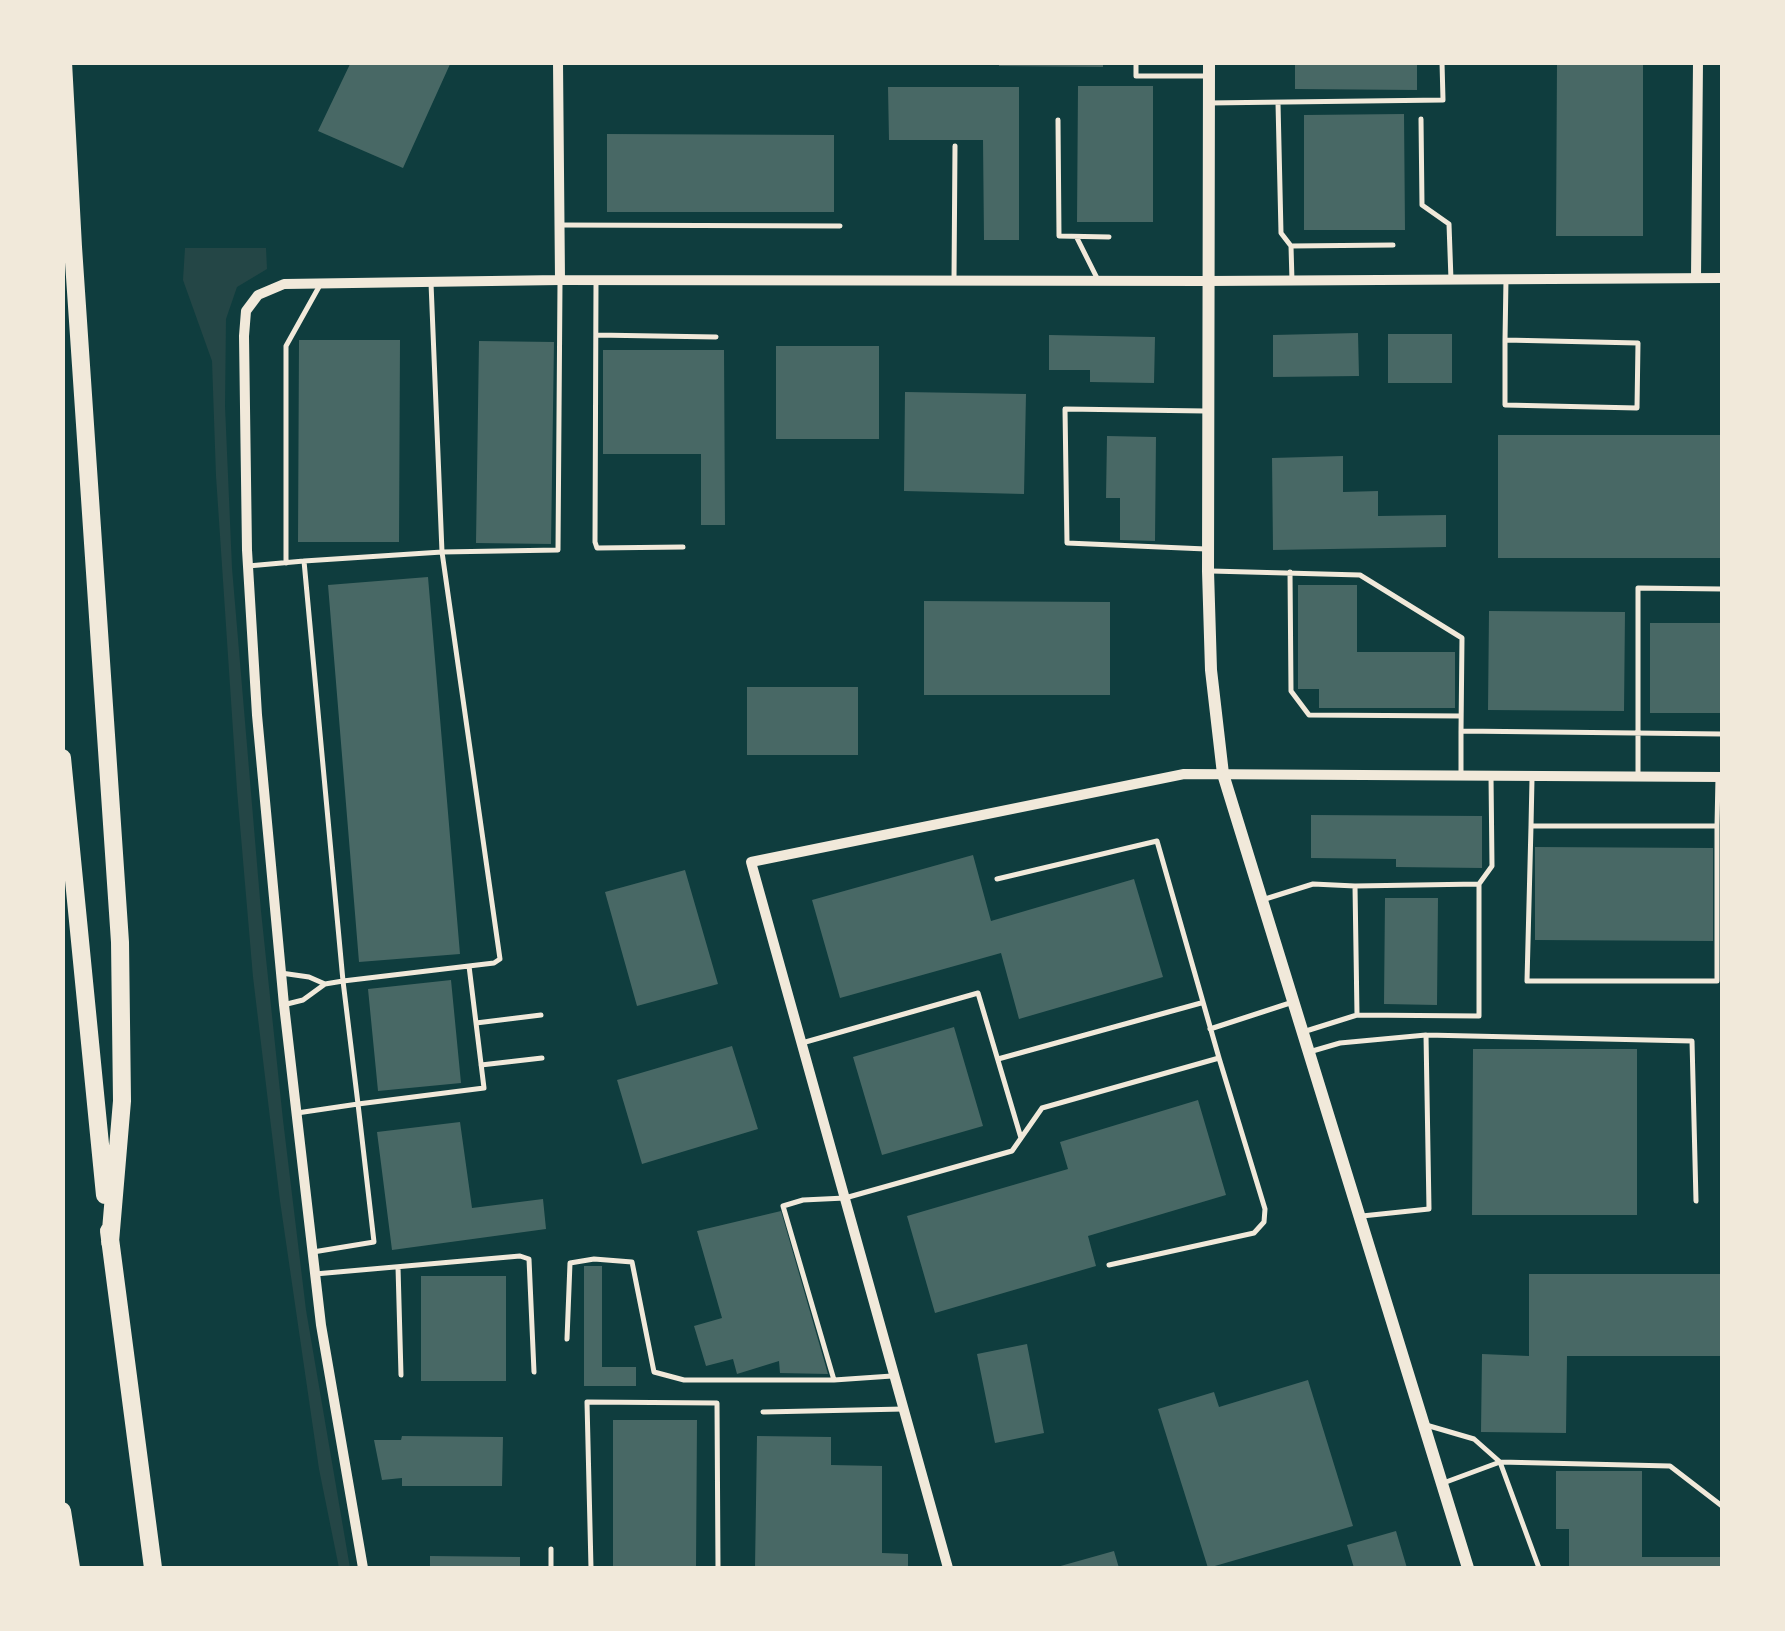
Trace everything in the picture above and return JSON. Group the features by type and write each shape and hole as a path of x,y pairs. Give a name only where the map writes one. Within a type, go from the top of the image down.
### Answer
{"highway":[{"path":"64,62 120,942 122,1101 110,1242"},
{"path":"62,197 73,248"},
{"path":"62,758 110,1242 153,1568"},
{"path":"62,1511 70,1568"}],"street":[{"path":"558,62 560,280"},
{"path":"1696,278 1698,62"},
{"path":"1209,69 1208,571 1210,670 1223,774 1468,1568"},
{"path":"363,1568 312,1252 257,714 248,566 244,336 246,311 258,295 284,284 560,280 1722,278"},
{"path":"948,1568 751,862 1184,774 1720,777"}],"lane":[{"path":"1136,62 1136,76 1209,69"},
{"path":"1208,103 1443,100 1442,62"},
{"path":"1278,103 1281,232 1292,246 1292,280"},
{"path":"1058,120 1059,236 1109,237"},
{"path":"1422,120 1422,205 1449,224 1451,280"},
{"path":"954,146 954,279"},
{"path":"557,224 840,226"},
{"path":"1076,236 1098,280"},
{"path":"1292,246 1394,245"},
{"path":"1505,340 1638,343 1637,408 1505,405 1505,340 1506,279"},
{"path":"248,566 442,552 558,550 560,280"},
{"path":"596,280 598,548 683,547"},
{"path":"284,1005 303,1000 325,984 494,963 500,958 442,552 431,282"},
{"path":"286,563 286,346 320,283"},
{"path":"596,334 716,337"},
{"path":"1208,411 1065,409 1066,543 1208,550"},
{"path":"304,561 343,981 374,1242 312,1252"},
{"path":"1208,571 1360,575 1462,638 1461,774"},
{"path":"1290,572 1291,692 1309,715 1461,716"},
{"path":"1638,776 1638,588 1722,589"},
{"path":"1461,731 1722,734"},
{"path":"1303,1032 1357,1015 1479,1016 1479,884 1492,866 1491,776"},
{"path":"1532,776 1528,981 1679,982 1717,982 1720,777"},
{"path":"1531,826 1718,826"},
{"path":"997,880 1157,841 1265,1209 1264,1222 1254,1234 1109,1265"},
{"path":"1262,900 1313,884 1479,884"},
{"path":"1355,886 1357,1015"},
{"path":"296,1113 484,1088 469,966"},
{"path":"281,973 325,984"},
{"path":"802,1043 978,993 1021,1138"},
{"path":"1210,1029 1293,1002"},
{"path":"998,1060 1202,1003"},
{"path":"476,1023 541,1015"},
{"path":"1359,1216 1430,1209 1426,1035"},
{"path":"1309,1052 1340,1043 1426,1035 1692,1041 1696,1201"},
{"path":"481,1065 542,1058"},
{"path":"834,1380 783,1206 804,1200 845,1198 1012,1150 1042,1108 1218,1058"},
{"path":"315,1274 520,1256 530,1260 534,1372"},
{"path":"568,1339 570,1264 594,1259 632,1262 654,1372 684,1380 894,1376"},
{"path":"398,1266 401,1375"},
{"path":"590,1568 587,1402 716,1402 718,1568"},
{"path":"762,1412 904,1410"},
{"path":"1424,1424 1474,1440 1500,1462 1539,1568"},
{"path":"1442,1483 1500,1462 1670,1466 1722,1506"},
{"path":"551,1549 552,1568"}],"shaded area":[{"path":"185,248 266,248 267,269 237,287 226,319 225,406 232,568 283,1120 306,1310 350,1568 339,1568 319,1469 280,1201 253,977 237,790 212,361 183,280"}],"building":[{"path":"351,62 451,62 403,168 318,131"},
{"path":"999,62 1103,62 1103,67 999,66"},
{"path":"1295,62 1417,62 1417,90 1295,89"},
{"path":"1557,62 1643,62 1643,236 1556,236"},
{"path":"1078,86 1153,86 1153,222 1077,222"},
{"path":"888,87 1019,87 1019,240 984,240 983,140 889,140"},
{"path":"1404,114 1405,230 1304,230 1304,115"},
{"path":"607,134 834,135 834,212 607,212"},
{"path":"1358,333 1359,376 1273,377 1273,335"},
{"path":"1388,334 1452,334 1452,383 1388,383"},
{"path":"1049,335 1155,337 1154,383 1090,382 1090,370 1049,370"},
{"path":"299,340 400,340 399,542 298,542"},
{"path":"479,341 554,342 551,544 476,543"},
{"path":"776,346 879,346 879,439 776,439"},
{"path":"603,350 724,350 725,525 701,525 701,454 603,454"},
{"path":"905,392 1026,394 1024,494 904,491"},
{"path":"1498,435 1722,435 1722,558 1498,558"},
{"path":"1107,436 1156,437 1155,541 1120,540 1120,498 1106,498"},
{"path":"1343,456 1343,492 1378,491 1378,516 1446,515 1446,547 1273,550 1272,458"},
{"path":"428,577 460,954 359,962 328,585"},
{"path":"1298,585 1357,585 1357,652 1455,652 1455,708 1319,708 1319,689 1298,689"},
{"path":"924,601 1110,602 1110,695 924,695"},
{"path":"1489,611 1625,612 1624,711 1488,710"},
{"path":"1650,623 1722,623 1722,713 1650,713"},
{"path":"747,687 858,687 858,755 747,755"},
{"path":"1311,815 1482,816 1482,868 1396,867 1396,859 1311,858"},
{"path":"1535,847 1713,848 1713,941 1535,940"},
{"path":"973,855 991,921 1134,879 1163,977 1019,1019 1001,953 840,998 812,900"},
{"path":"685,870 718,984 637,1006 605,892"},
{"path":"1385,898 1438,898 1437,1005 1384,1004"},
{"path":"451,980 461,1083 378,1091 368,989"},
{"path":"954,1027 983,1126 882,1155 853,1057"},
{"path":"732,1046 758,1129 642,1164 617,1080"},
{"path":"1473,1049 1637,1049 1637,1215 1472,1215"},
{"path":"1198,1100 1226,1195 1088,1236 1096,1266 935,1313 907,1216 1068,1169 1060,1142"},
{"path":"460,1122 472,1208 543,1199 546,1229 392,1250 377,1132"},
{"path":"781,1211 828,1374 780,1373 779,1361 737,1374 733,1359 706,1366 694,1326 722,1318 697,1231"},
{"path":"584,1266 602,1266 602,1367 636,1367 636,1386 584,1386"},
{"path":"1529,1274 1722,1274 1722,1356 1567,1356 1566,1433 1481,1432 1482,1354 1529,1356"},
{"path":"421,1276 506,1276 506,1381 421,1381"},
{"path":"1027,1344 1044,1433 995,1443 977,1354"},
{"path":"1308,1380 1353,1526 1208,1568 1158,1409 1214,1392 1219,1407"},
{"path":"613,1420 697,1420 696,1568 613,1568"},
{"path":"402,1436 503,1437 502,1486 402,1486 402,1478 382,1480 374,1440 401,1440"},
{"path":"757,1436 831,1437 831,1465 882,1466 882,1553 908,1554 908,1568 755,1568"},
{"path":"1556,1471 1642,1471 1642,1557 1722,1557 1722,1568 1569,1568 1569,1529 1556,1529"},
{"path":"1396,1531 1407,1568 1354,1568 1347,1545"},
{"path":"1114,1551 1119,1568 1057,1568 1057,1567"},
{"path":"430,1556 520,1557 520,1568 430,1568"}]}
